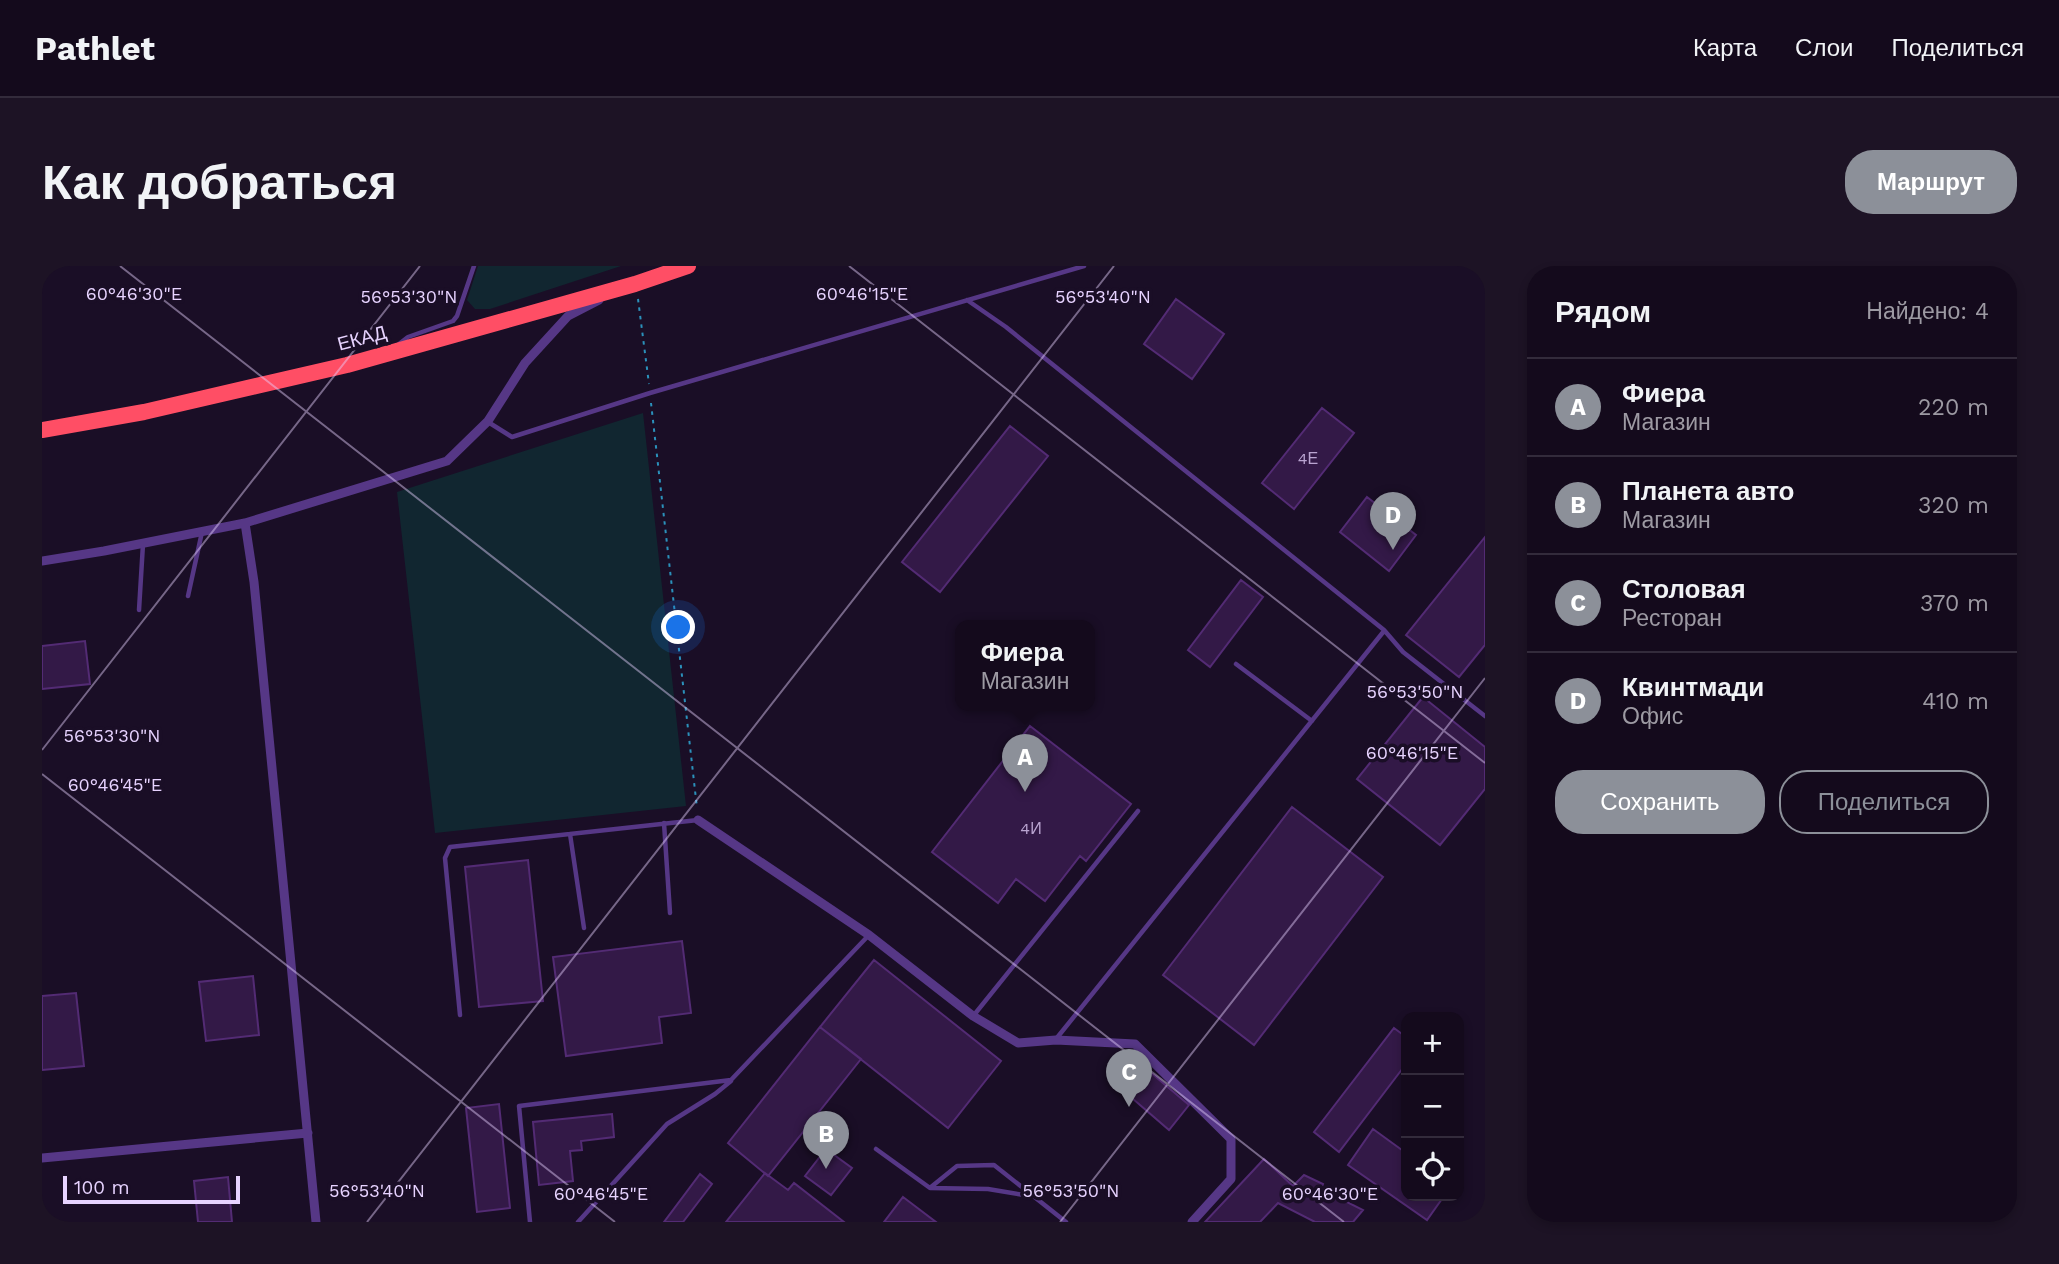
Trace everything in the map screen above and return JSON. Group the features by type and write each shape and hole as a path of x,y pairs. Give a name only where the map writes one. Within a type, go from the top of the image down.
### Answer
{"highway":[{"name":"ЕКАД","path":"42,430 144,412 386,354 688,266"}],"street":[{"path":"42,561 245,523 447,461 488,421 525,363 568,316 630,285"},
{"path":"245,523 256,595 316,1222"},
{"path":"698,820 869,935 973,1016 1018,1042 1056,1040 1136,1044 1231,1139 1231,1178 1192,1222"},
{"path":"42,1158 308,1133"}],"lane":[{"path":"386,354 408,337 453,321 474,266"},
{"path":"488,421 512,437 650,393 1084,266"},
{"path":"967,300 1006,327 1384,631 1403,652 1485,716"},
{"path":"188,596 202,531"},
{"path":"139,610 143,543"},
{"path":"1056,1040 1384,631"},
{"path":"1236,664 1312,721"},
{"path":"973,1016 1138,811"},
{"path":"460,1015 445,858 450,847 698,820"},
{"path":"664,823 670,913"},
{"path":"570,834 584,928"},
{"path":"578,1222 667,1124 715,1094 731,1080 869,935"},
{"path":"530,1222 519,1106 731,1080"},
{"path":"876,1149 930,1188 988,1189 1036,1197"},
{"path":"930,1188 957,1166 995,1165 1066,1222"}],"path":[{"path":"630,285 643,328 698,820"}],"shaded area":[{"path":"478,266 621,266 490,309 475,309 467,300"},
{"path":"643,413 686,806 435,833 397,492"}],"building":[{"path":"1176,299 1224,334 1192,379 1144,344"},
{"path":"1322,408 1354,433 1294,509 1262,483"},
{"path":"1010,426 1048,456 940,592 902,562"},
{"path":"1367,497 1416,535 1389,571 1340,532"},
{"path":"1485,537 1485,645 1459,677 1406,635"},
{"path":"1241,580 1263,597 1210,667 1188,650"},
{"path":"85,641 90,684 42,689 42,646"},
{"path":"1423,697 1485,747 1485,789 1440,845 1357,779"},
{"path":"1030,726 1131,804 1086,861 1080,856 1045,901 1016,879 998,903 932,852"},
{"path":"1292,807 1383,877 1254,1045 1163,975"},
{"path":"528,860 543,1001 479,1007 465,867"},
{"path":"682,941 691,1013 659,1017 662,1043 566,1056 553,957"},
{"path":"874,960 1001,1061 948,1128 820,1027"},
{"path":"253,976 259,1035 206,1041 199,982"},
{"path":"76,993 84,1066 42,1070 42,996"},
{"path":"820,1027 861,1059 768,1176 728,1143"},
{"path":"1394,1028 1401,1033 1401,1071 1339,1152 1314,1132"},
{"path":"1131,1056 1189,1105 1169,1130 1111,1080"},
{"path":"499,1104 510,1208 477,1212 466,1108"},
{"path":"612,1114 614,1137 581,1141 582,1150 570,1151 573,1181 539,1185 533,1122"},
{"path":"1373,1129 1401,1149 1401,1201 1440,1201 1427,1220 1348,1165"},
{"path":"826,1149 852,1168 831,1195 805,1176"},
{"path":"1264,1159 1293,1186 1304,1175 1323,1184 1321,1189 1363,1210 1353,1222 1315,1222 1278,1203 1260,1222 1205,1222"},
{"path":"765,1173 788,1190 794,1183 844,1222 726,1222"},
{"path":"700,1174 712,1184 683,1222 664,1222"},
{"path":"228,1177 232,1222 198,1222 194,1181"},
{"path":"903,1197 936,1222 884,1222"}],"place":[{"name":"Квинтмади","path":"1393,550"},
{"name":"Фиера","path":"1025,792"},
{"name":"Столовая","path":"1129,1107"},
{"name":"Планета авто","path":"826,1169"}]}
